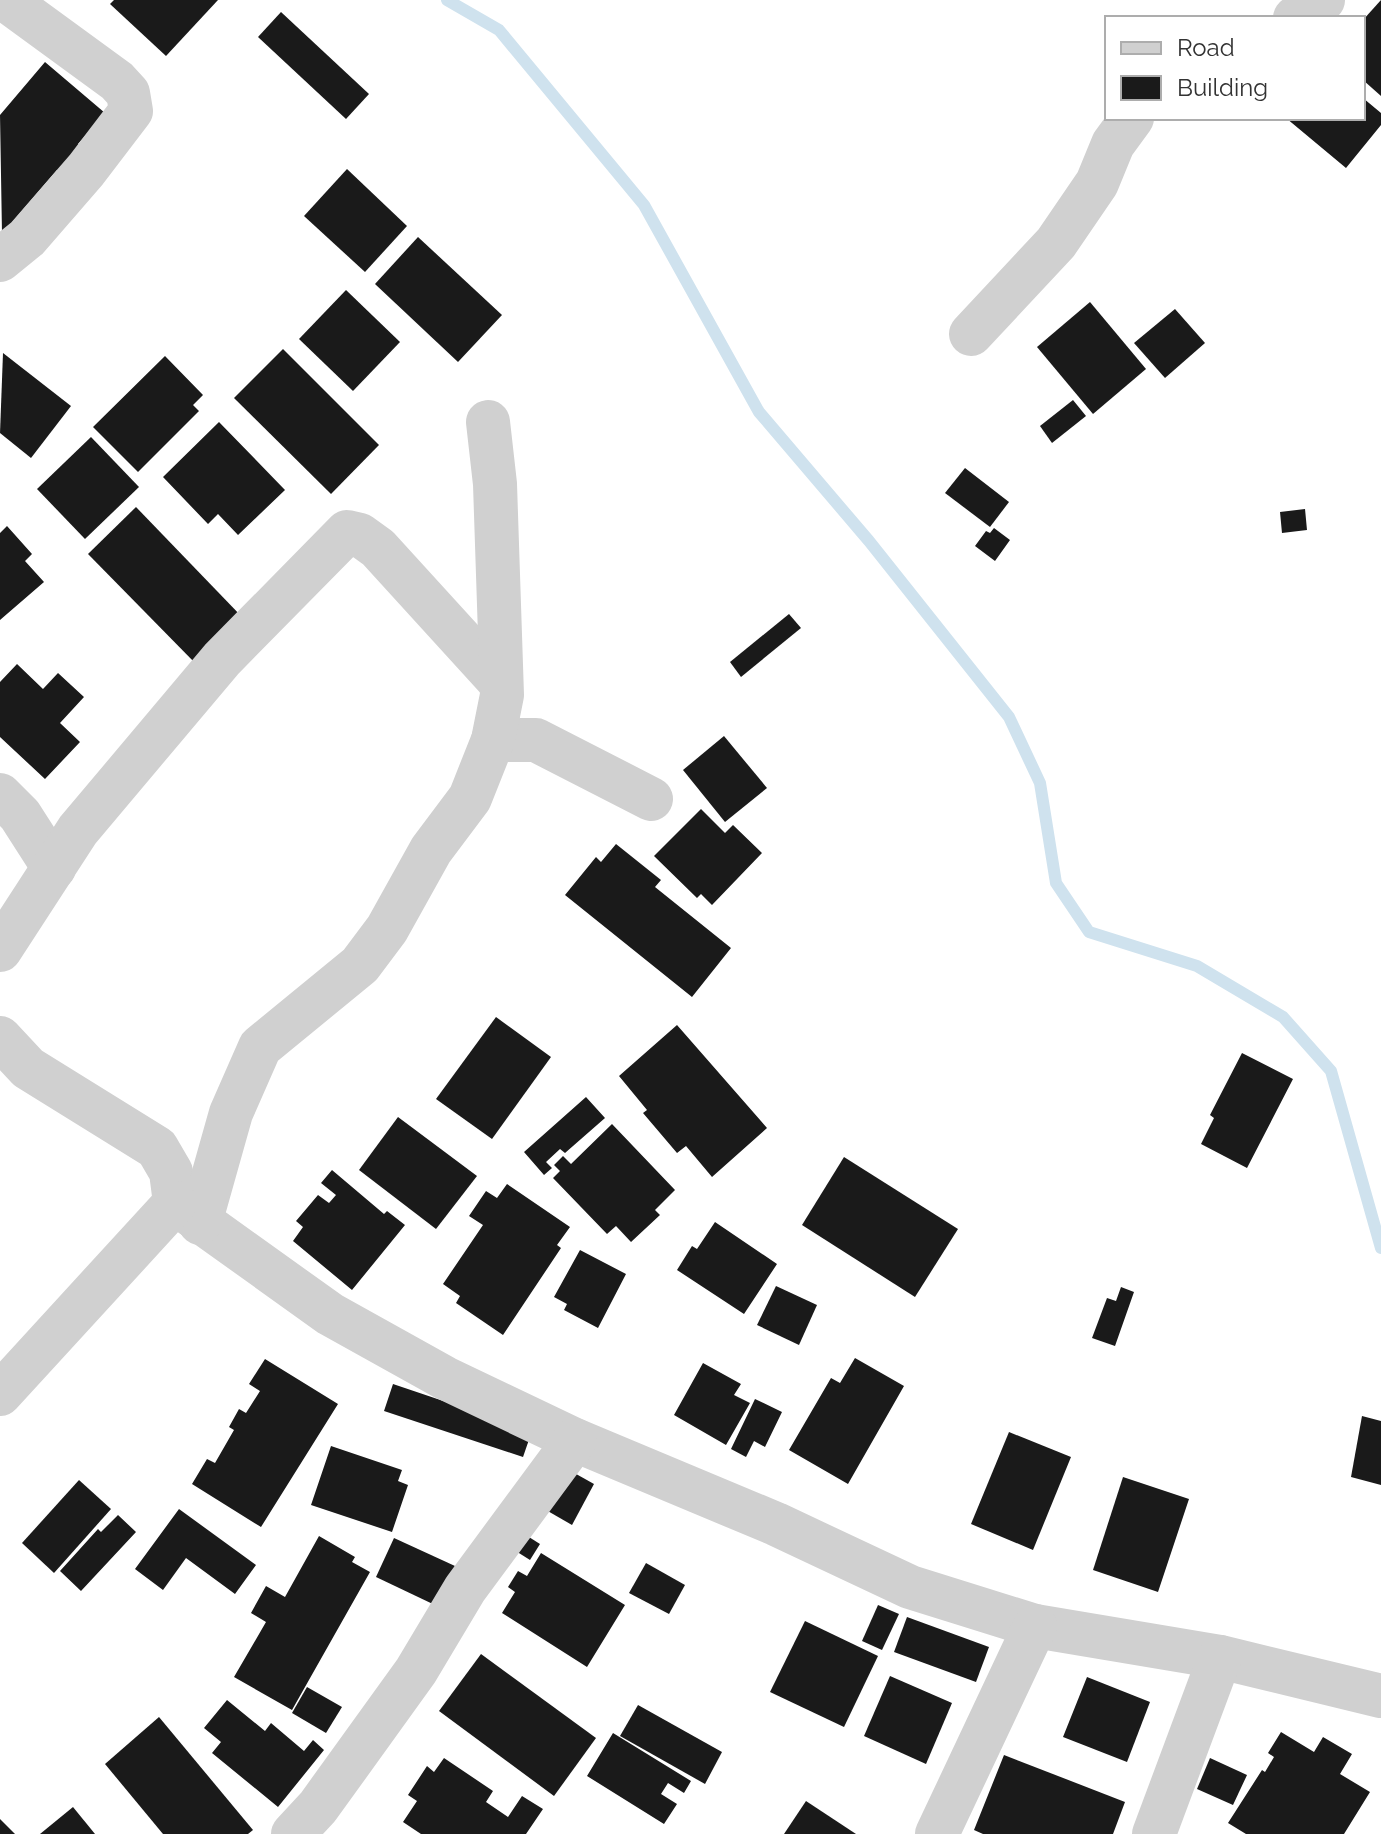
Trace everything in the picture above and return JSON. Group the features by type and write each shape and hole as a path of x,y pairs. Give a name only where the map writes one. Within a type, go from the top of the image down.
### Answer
{"street":[{"path":"0,260 27,238 86,170 131,111 128,93 117,81 6,0"},
{"path":"1298,16 1323,0"},
{"path":"971,334 1056,243 1097,183 1113,144 1131,120"},
{"path":"0,1394 187,1213 260,1047 360,965 387,929 431,850 470,798 493,740 501,683 495,484 488,422"},
{"path":"0,950 78,830 222,659 347,532 360,535 378,548 501,683"},
{"path":"493,740 536,740 651,799"},
{"path":"0,795 20,815 54,868"},
{"path":"0,1038 28,1068 157,1148 171,1172 187,1213 330,1314 445,1378 575,1440 776,1524 910,1587 1035,1626 1220,1657 1381,1696"},
{"path":"293,1834 318,1807 416,1671 465,1589 575,1440"},
{"path":"937,1834 1035,1626"},
{"path":"1154,1834 1220,1657"}],"building":[{"path":"114,0 218,0 166,56 110,4"},
{"path":"1381,0 1381,96 1365,82 1365,18"},
{"path":"281,12 369,94 346,119 258,37"},
{"path":"45,62 105,113 78,144 83,148 61,174 57,170 2,234 0,115"},
{"path":"1365,100 1381,113 1381,125 1346,168 1288,120 1365,120"},
{"path":"347,169 407,226 365,272 304,216"},
{"path":"418,237 502,315 458,362 375,284"},
{"path":"346,290 400,342 353,391 299,339"},
{"path":"1090,302 1146,369 1093,414 1037,347"},
{"path":"1175,309 1205,343 1165,378 1134,343"},
{"path":"283,349 379,445 331,494 234,398"},
{"path":"3,353 71,406 31,458 0,433"},
{"path":"165,356 203,395 193,405 199,411 138,472 93,427"},
{"path":"1073,400 1086,416 1052,443 1040,426"},
{"path":"219,422 285,490 238,535 218,514 208,524 163,477"},
{"path":"91,437 139,487 85,539 37,489"},
{"path":"965,468 1009,502 990,527 945,493"},
{"path":"136,507 244,619 197,665 88,554"},
{"path":"1305,509 1307,530 1282,533 1280,512"},
{"path":"7,526 32,554 25,561 44,582 0,620 0,533"},
{"path":"994,528 1010,540 995,561 975,546 986,531 990,533"},
{"path":"789,614 801,628 741,677 730,662"},
{"path":"17,664 43,689 58,673 84,697 60,723 80,742 45,779 0,737 0,682"},
{"path":"724,736 767,788 725,822 683,770"},
{"path":"701,809 725,833 733,825 762,853 712,905 701,894 697,898 654,856"},
{"path":"616,844 661,880 655,887 731,948 692,997 565,895 596,857 601,862"},
{"path":"496,1017 551,1057 492,1139 436,1099"},
{"path":"677,1025 767,1128 712,1177 686,1146 677,1153 643,1113 647,1110 619,1076"},
{"path":"1242,1053 1293,1079 1247,1168 1201,1144 1214,1118 1210,1115"},
{"path":"586,1097 605,1118 565,1153 560,1149 546,1162 552,1168 544,1175 524,1152"},
{"path":"398,1117 477,1176 436,1229 359,1170"},
{"path":"612,1124 675,1190 655,1210 660,1215 631,1242 616,1226 607,1234 553,1178 560,1171 554,1165 563,1156 571,1164"},
{"path":"844,1157 958,1229 915,1297 802,1225"},
{"path":"332,1170 384,1214 387,1211 405,1225 352,1290 293,1241 303,1227 296,1221 318,1195 329,1203 336,1195 321,1183"},
{"path":"507,1184 570,1227 557,1245 561,1248 503,1335 456,1303 460,1296 443,1284 483,1225 469,1216 486,1191 497,1198"},
{"path":"715,1222 777,1264 744,1314 677,1270 692,1246 697,1249"},
{"path":"580,1250 626,1274 598,1328 564,1310 567,1304 554,1297"},
{"path":"776,1286 817,1305 799,1345 757,1325"},
{"path":"1121,1287 1134,1292 1115,1346 1092,1338 1107,1298 1116,1301"},
{"path":"855,1358 904,1386 848,1484 789,1450 831,1378 840,1383"},
{"path":"265,1359 338,1404 261,1527 192,1484 207,1459 215,1463 234,1430 229,1427 239,1409 246,1413 260,1391 249,1384"},
{"path":"703,1363 741,1384 734,1395 750,1403 726,1445 674,1415"},
{"path":"393,1384 532,1431 523,1457 384,1411"},
{"path":"755,1399 782,1412 765,1447 754,1441 746,1457 731,1449"},
{"path":"1362,1416 1381,1421 1381,1485 1351,1477"},
{"path":"1009,1432 1071,1457 1033,1550 971,1524"},
{"path":"331,1446 402,1470 398,1481 408,1485 392,1532 311,1505"},
{"path":"569,1470 594,1484 572,1525 546,1510"},
{"path":"1123,1477 1189,1499 1158,1592 1093,1570"},
{"path":"79,1480 111,1509 54,1573 22,1543"},
{"path":"179,1509 256,1565 235,1594 186,1558 163,1590 135,1569"},
{"path":"118,1515 136,1532 81,1591 60,1571 98,1529 101,1532"},
{"path":"521,1532 540,1544 530,1560 511,1548"},
{"path":"319,1536 355,1557 352,1562 370,1572 292,1710 234,1677 266,1622 251,1613 266,1586 285,1597"},
{"path":"394,1538 455,1566 437,1606 376,1577"},
{"path":"541,1553 625,1605 587,1667 502,1613 515,1592 508,1587 518,1571 527,1576"},
{"path":"646,1563 685,1585 669,1614 629,1593"},
{"path":"878,1605 899,1614 882,1650 862,1641"},
{"path":"907,1617 989,1647 976,1682 894,1652"},
{"path":"805,1621 878,1656 844,1727 770,1692"},
{"path":"481,1654 596,1738 554,1796 439,1711"},
{"path":"890,1676 952,1703 926,1764 864,1736"},
{"path":"1087,1677 1150,1702 1127,1762 1063,1737"},
{"path":"307,1687 342,1707 326,1733 292,1713"},
{"path":"227,1700 265,1731 271,1723 304,1751 313,1740 324,1750 278,1807 212,1753 221,1742 204,1728"},
{"path":"638,1705 722,1752 705,1784 620,1736"},
{"path":"159,1717 253,1830 248,1834 163,1834 105,1764"},
{"path":"1281,1732 1314,1752 1323,1737 1352,1754 1340,1774 1370,1792 1344,1834 1246,1834 1228,1823 1262,1770 1265,1772 1274,1757 1268,1753"},
{"path":"613,1733 691,1781 684,1793 668,1783 661,1794 677,1804 664,1824 587,1776"},
{"path":"1004,1755 1125,1802 1113,1834 983,1834 974,1830"},
{"path":"444,1758 493,1791 486,1802 508,1817 522,1796 543,1809 526,1834 421,1834 403,1822 417,1801 408,1795 427,1766 434,1772"},
{"path":"1210,1758 1247,1775 1233,1805 1197,1789"},
{"path":"806,1801 856,1834 784,1834"},
{"path":"73,1807 95,1834 40,1834"},
{"path":"0,1819 15,1834 0,1834"}],"waterway":[{"path":"447,0 499,30 644,205 759,412 869,541 1009,717 1040,783 1056,883 1089,932 1197,966 1283,1017 1331,1071 1381,1248"}]}
